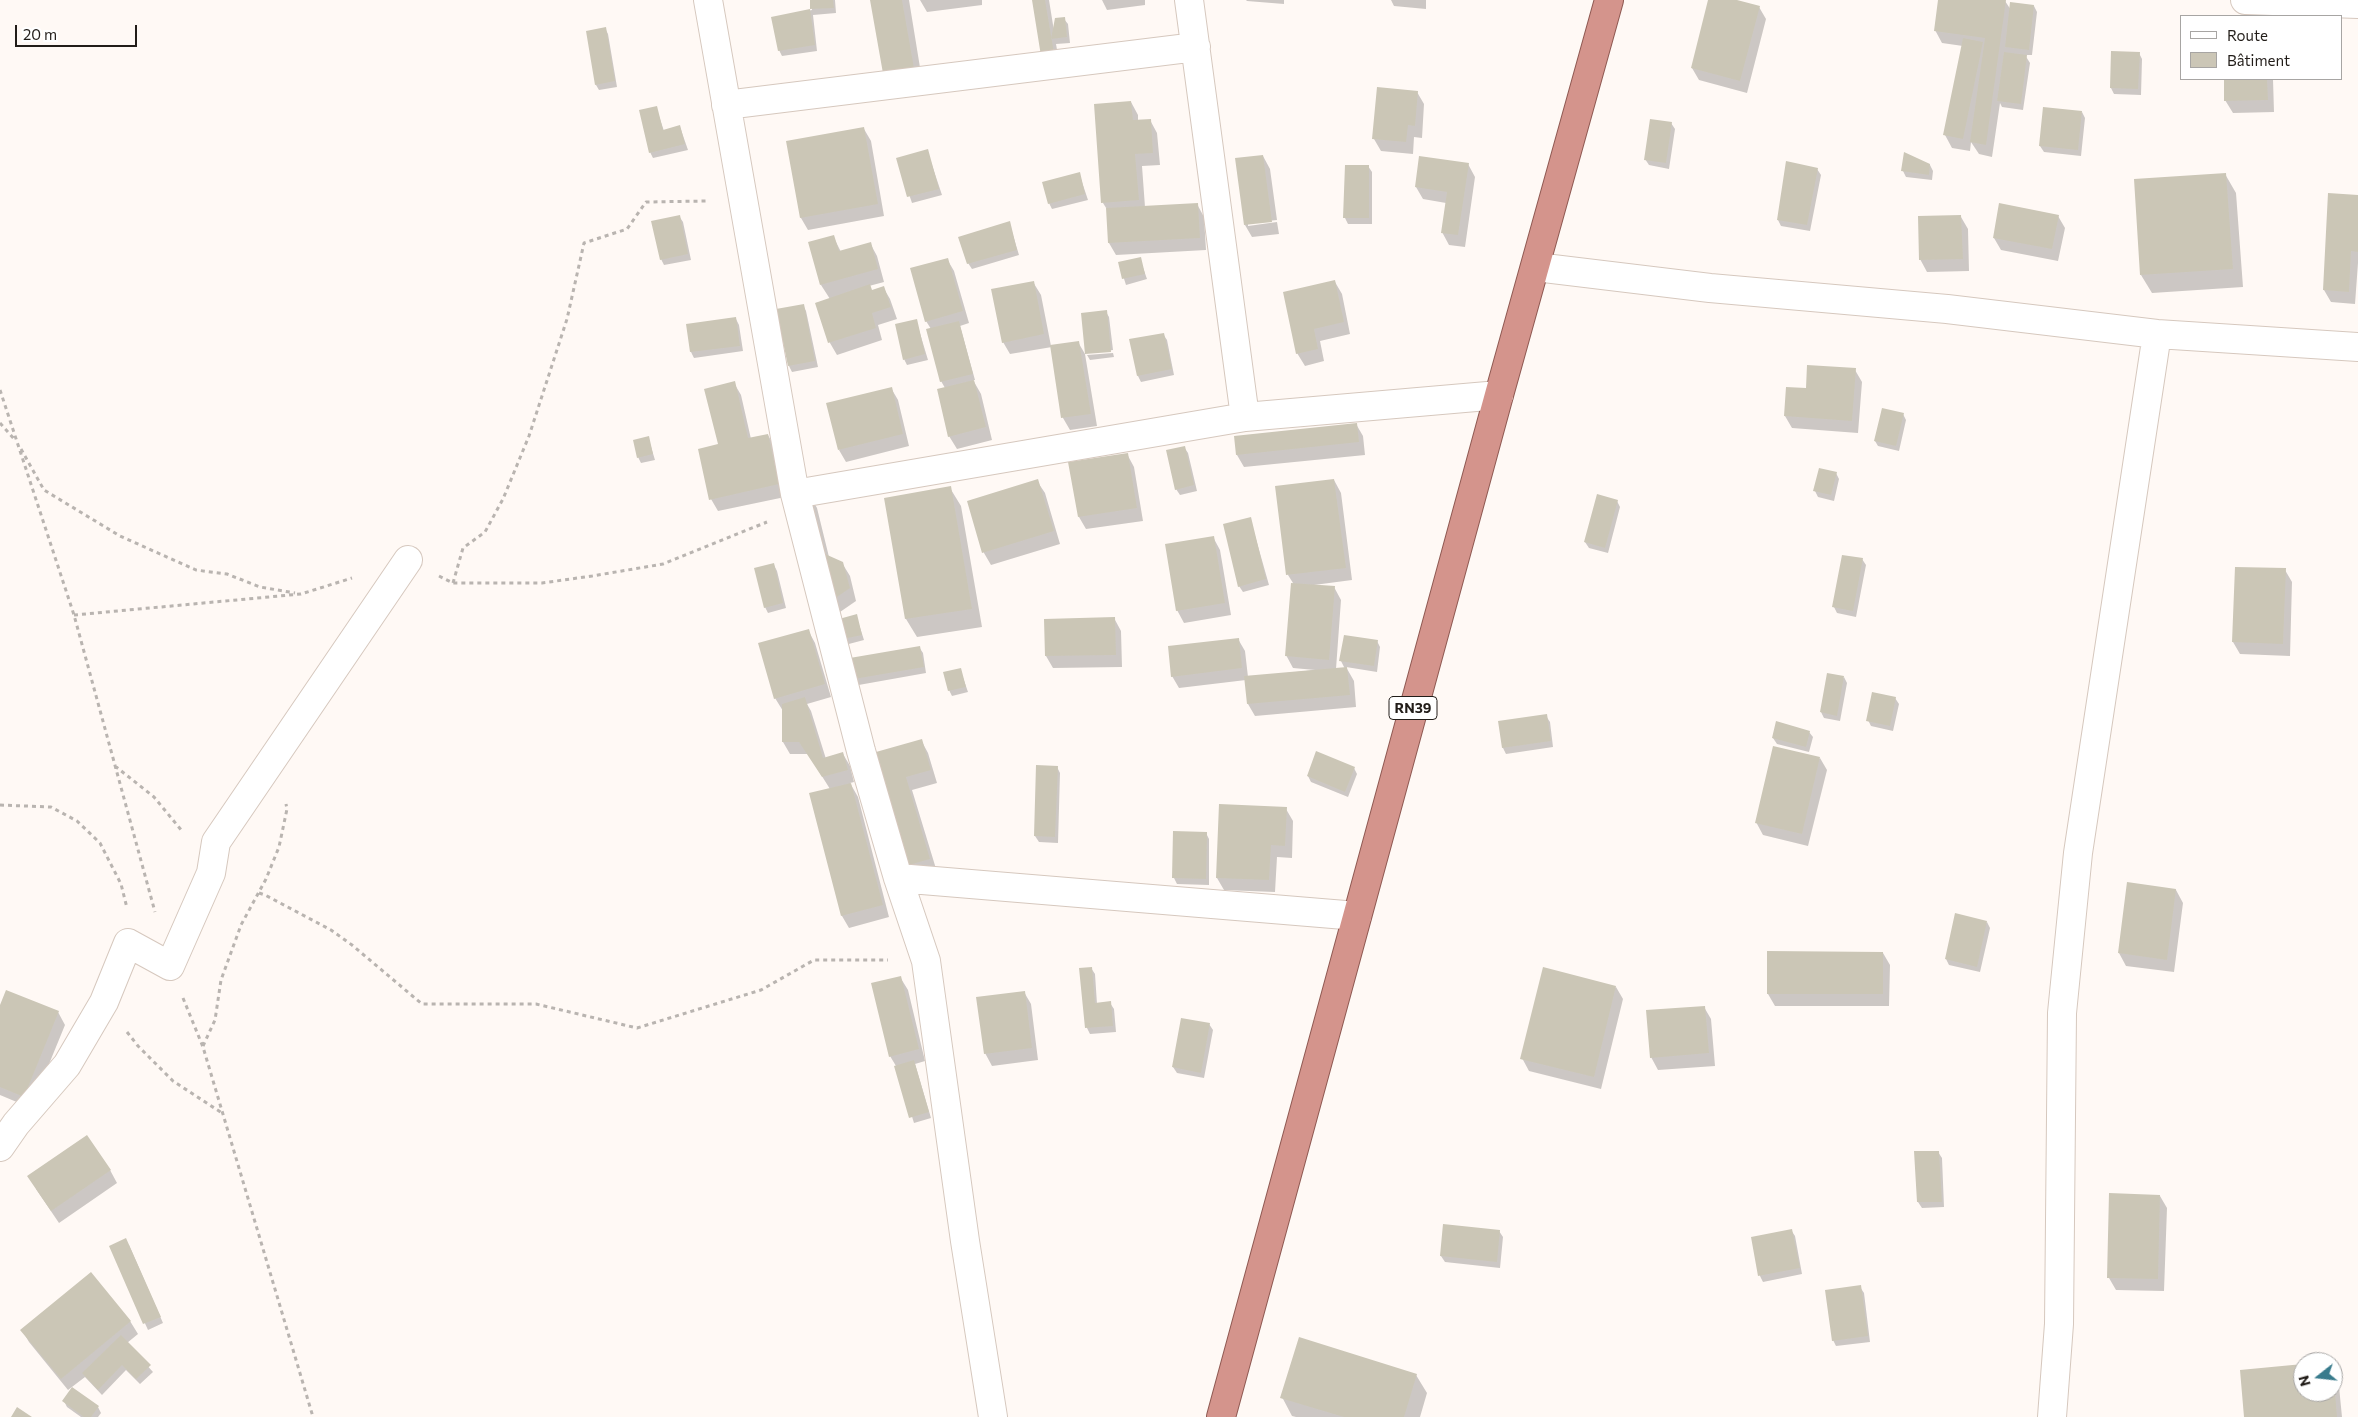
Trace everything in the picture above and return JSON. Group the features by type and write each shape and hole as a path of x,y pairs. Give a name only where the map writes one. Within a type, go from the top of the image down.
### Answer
{"highway":[{"name":"RN39","path":"1221,1417 1498,395 1536,267 1609,0"}],"street":[{"path":"708,0 795,494 861,752 898,878 926,961 965,1241 992,1417"},
{"path":"1189,0 1245,417"},
{"path":"2245,0 2358,4"},
{"path":"726,105 1196,48"},
{"path":"1536,267 1710,288 1947,309 2157,334 2358,347"},
{"path":"2052,1417 2059,1324 2062,1013 2078,853 2157,334"},
{"path":"795,494 1245,417 1498,395"},
{"path":"0,1147 16,1124 67,1065 104,1002 128,943 170,966 211,874 216,842 408,560"},
{"path":"898,878 1356,916"}],"path":[{"path":"453,584 463,548 484,532 503,499 529,436 567,319 584,243 627,229 646,202 744,202"},
{"path":"0,423 17,441 44,490 120,536 196,570 227,574 260,587 301,594"},
{"path":"202,1047 215,1020 221,980 241,925 259,893 279,847 287,809 277,750"},
{"path":"114,765 154,797 184,833 216,842"},
{"path":"0,806 51,807 77,821 100,842 121,884 130,921 128,943"},
{"path":"259,893 330,930 352,945 422,1004 536,1004 638,1028 761,990 814,960 926,961"},
{"path":"104,1002 138,1046 173,1081 222,1113"}],"building":[{"path":"810,0 833,0 834,8 810,9"},
{"path":"870,0 902,0 915,74 884,79"},
{"path":"1032,0 1045,0 1054,53 1041,56"},
{"path":"1708,0 1737,0 1760,6 1740,81 1691,68"},
{"path":"1938,0 2006,0 1986,145 1970,142 1985,38 1934,31"},
{"path":"2010,2 2034,5 2029,50 2005,47"},
{"path":"810,9 815,45 778,51 771,17"},
{"path":"1065,17 1067,37 1051,39 1055,18"},
{"path":"606,27 615,81 595,85 586,31"},
{"path":"1963,38 1983,42 1963,139 1943,135"},
{"path":"2111,51 2140,52 2138,89 2110,88"},
{"path":"2004,52 2027,55 2021,104 1997,101"},
{"path":"2224,80 2267,80 2268,100 2224,101"},
{"path":"1377,87 1418,91 1415,126 1408,125 1406,142 1372,139"},
{"path":"1131,101 1133,120 1151,119 1153,153 1135,154 1139,200 1101,203 1094,104"},
{"path":"657,106 663,130 680,125 685,144 649,153 639,110"},
{"path":"2043,107 2082,111 2078,150 2039,146"},
{"path":"1650,119 1672,122 1666,163 1644,160"},
{"path":"864,127 878,204 800,218 786,141"},
{"path":"928,149 939,189 907,197 896,158"},
{"path":"1904,152 1930,164 1929,175 1901,171"},
{"path":"1263,155 1272,222 1244,225 1235,158"},
{"path":"1419,156 1469,163 1458,235 1441,233 1447,192 1415,187"},
{"path":"1786,161 1818,168 1807,225 1777,220"},
{"path":"1345,165 1369,165 1369,218 1343,218"},
{"path":"1080,172 1085,194 1048,204 1042,182"},
{"path":"2226,173 2233,269 2140,275 2134,179"},
{"path":"2328,193 2358,195 2358,252 2351,251 2349,292 2323,290"},
{"path":"1198,203 1200,238 1108,243 1106,208"},
{"path":"1999,203 2059,215 2052,249 1993,238"},
{"path":"680,215 688,254 660,260 651,221"},
{"path":"1961,215 1963,259 1919,260 1918,216"},
{"path":"1010,221 1017,250 967,264 958,237"},
{"path":"834,235 839,251 871,242 878,269 820,285 808,242"},
{"path":"1141,257 1145,274 1122,279 1118,262"},
{"path":"948,258 963,311 925,322 910,268"},
{"path":"1335,280 1344,322 1314,329 1318,349 1296,354 1283,292"},
{"path":"1034,281 1044,334 1002,343 991,289"},
{"path":"870,284 872,290 884,286 891,307 872,313 876,328 828,343 815,303"},
{"path":"804,304 815,361 788,366 776,309"},
{"path":"1107,310 1111,352 1085,354 1081,313"},
{"path":"736,317 740,346 690,352 686,324"},
{"path":"917,319 925,354 903,360 895,324"},
{"path":"959,321 973,374 940,382 926,329"},
{"path":"1164,333 1172,369 1137,376 1129,339"},
{"path":"1079,341 1091,414 1061,418 1050,345"},
{"path":"1807,365 1856,368 1852,421 1784,416 1786,387 1806,388"},
{"path":"974,380 986,427 948,437 937,389"},
{"path":"735,381 748,438 768,434 779,484 709,500 698,449 718,444 704,389"},
{"path":"892,387 903,434 838,450 826,403"},
{"path":"1882,408 1904,413 1896,446 1874,441"},
{"path":"1357,423 1359,442 1236,455 1234,436"},
{"path":"649,436 653,454 637,458 633,440"},
{"path":"1185,446 1194,485 1175,490 1166,450"},
{"path":"1128,453 1137,508 1078,517 1068,462"},
{"path":"1819,468 1837,472 1831,495 1813,491"},
{"path":"1038,479 1054,531 982,553 967,501"},
{"path":"1334,479 1346,568 1286,575 1275,486"},
{"path":"951,486 972,609 905,619 884,498"},
{"path":"810,494 825,554 843,562 850,588 834,599 839,619 857,614 862,635 843,639 798,497"},
{"path":"1597,494 1618,500 1605,548 1584,542"},
{"path":"1251,517 1266,579 1238,587 1223,524"},
{"path":"1214,536 1225,603 1176,611 1165,544"},
{"path":"1842,555 1863,558 1853,611 1832,607"},
{"path":"774,563 783,603 764,608 754,568"},
{"path":"2235,567 2286,568 2283,644 2232,642"},
{"path":"1291,583 1335,586 1329,660 1285,656"},
{"path":"1115,617 1116,655 1045,656 1044,619"},
{"path":"809,629 825,684 774,699 758,643"},
{"path":"1344,635 1378,640 1374,666 1339,661"},
{"path":"1239,638 1242,668 1171,677 1168,646"},
{"path":"920,646 924,667 848,680 844,659"},
{"path":"1347,667 1350,695 1247,704 1244,676"},
{"path":"961,668 966,687 948,691 943,672"},
{"path":"1827,673 1844,676 1837,716 1820,712"},
{"path":"1872,692 1896,697 1890,726 1866,721"},
{"path":"805,697 823,758 843,752 848,770 822,777 799,742 782,742 782,704"},
{"path":"1547,714 1551,741 1502,748 1498,721"},
{"path":"1776,721 1810,731 1806,747 1772,738"},
{"path":"922,739 931,770 906,777 930,859 909,865 876,752"},
{"path":"1773,746 1820,757 1802,834 1755,823"},
{"path":"1316,751 1355,767 1345,792 1307,776"},
{"path":"1036,765 1058,766 1055,837 1034,836"},
{"path":"851,783 883,905 841,916 809,793"},
{"path":"1219,804 1287,807 1285,846 1271,845 1269,880 1216,878"},
{"path":"1173,831 1207,832 1206,879 1172,878"},
{"path":"2127,882 2176,889 2167,960 2118,953"},
{"path":"1955,913 1987,921 1977,967 1945,959"},
{"path":"1767,951 1883,952 1883,994 1767,994"},
{"path":"1092,967 1095,1003 1111,1001 1113,1026 1085,1028 1079,968"},
{"path":"1543,967 1616,986 1594,1077 1520,1059"},
{"path":"901,976 919,1049 889,1057 871,983"},
{"path":"6,990 59,1011 24,1097 0,1087 0,1005"},
{"path":"1025,991 1032,1048 984,1054 976,997"},
{"path":"1705,1006 1709,1053 1650,1058 1646,1010"},
{"path":"1181,1018 1210,1023 1201,1073 1172,1067"},
{"path":"914,1060 929,1112 909,1118 894,1066"},
{"path":"87,1135 111,1170 51,1211 27,1176"},
{"path":"1914,1151 1939,1151 1942,1202 1917,1202"},
{"path":"2109,1193 2160,1195 2158,1279 2107,1278"},
{"path":"1443,1224 1500,1230 1497,1262 1440,1256"},
{"path":"1792,1229 1800,1268 1758,1276 1751,1237"},
{"path":"126,1238 161,1317 143,1324 109,1246"},
{"path":"91,1272 131,1321 61,1379 20,1330"},
{"path":"1861,1285 1868,1336 1832,1341 1825,1290"},
{"path":"121,1335 151,1365 136,1379 122,1365 98,1390 82,1373"},
{"path":"1299,1337 1417,1374 1404,1417 1344,1417 1280,1398"},
{"path":"2293,1365 2293,1402 2336,1402 2337,1417 2244,1417 2240,1370"},
{"path":"72,1387 99,1406 91,1417 84,1417 62,1401"},
{"path":"17,1407 32,1417 11,1417"}]}
